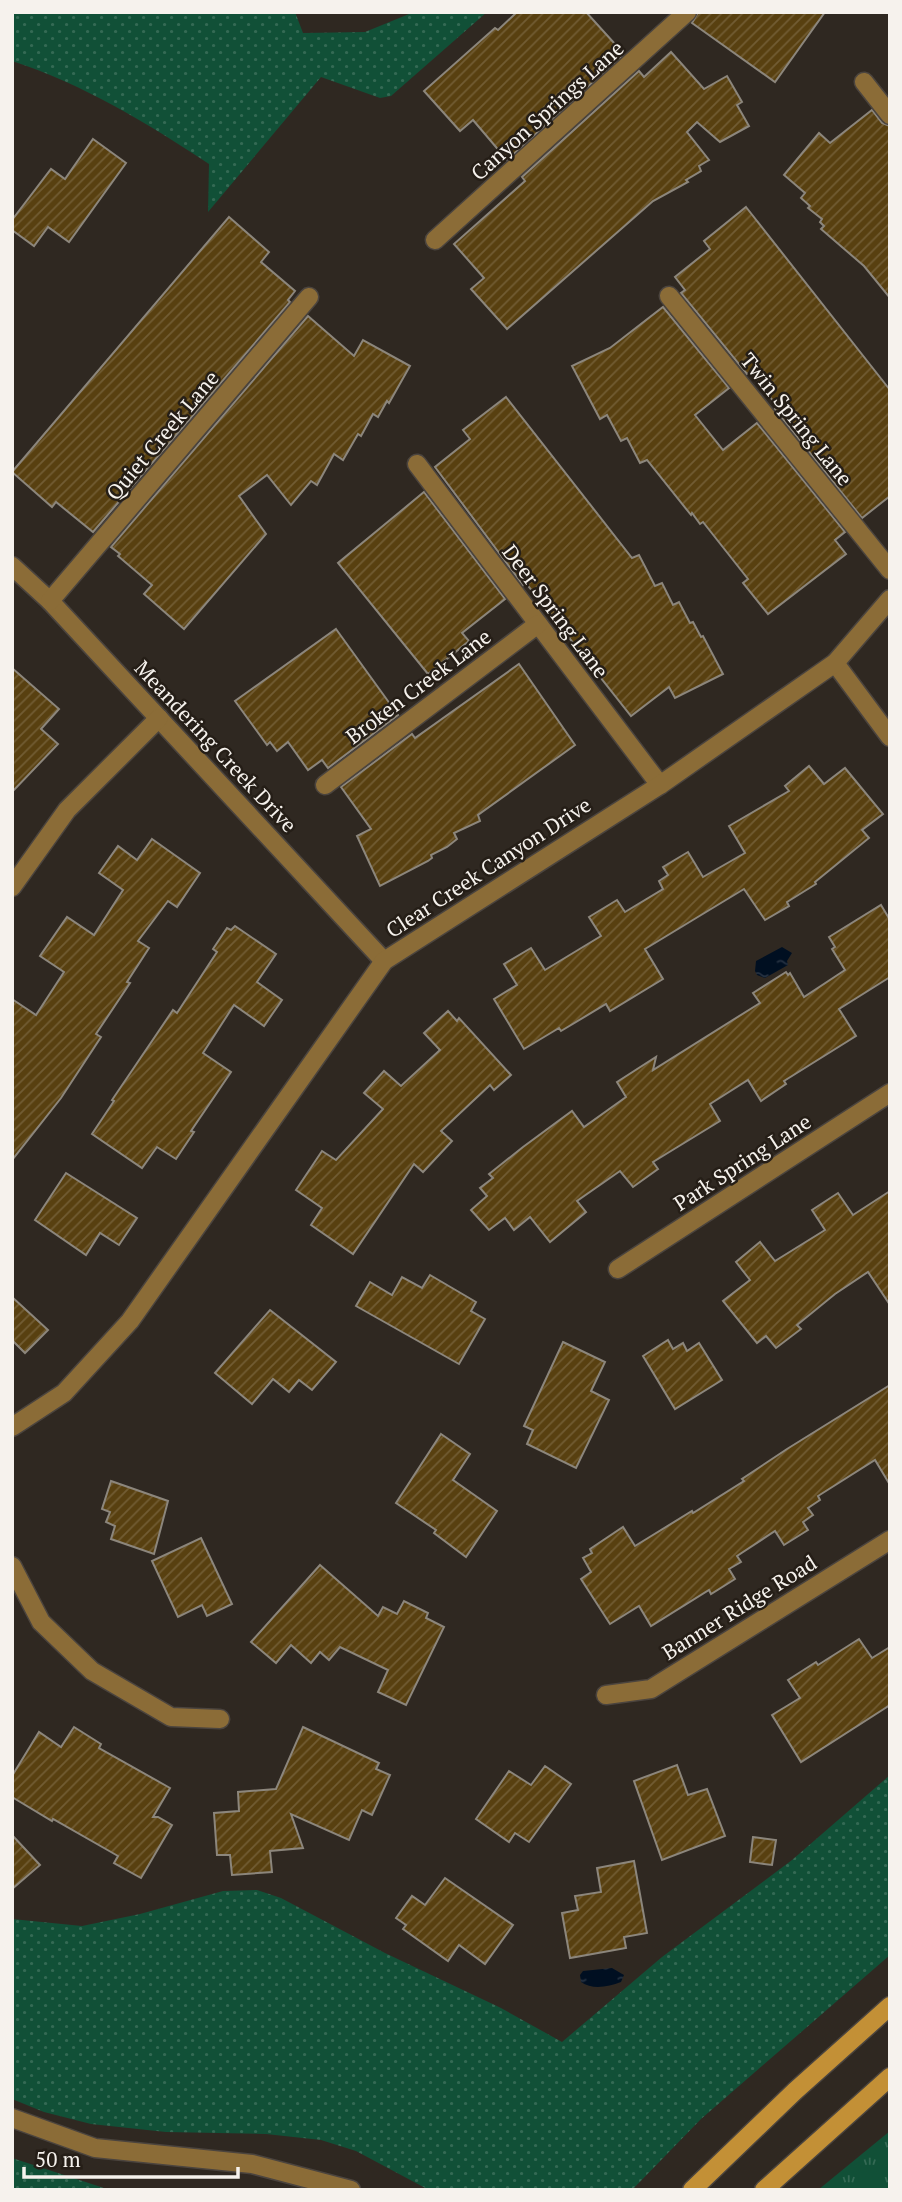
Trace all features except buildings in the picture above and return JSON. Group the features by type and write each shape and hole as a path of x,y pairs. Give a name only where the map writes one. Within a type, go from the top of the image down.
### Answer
{"main road":[{"path":"692,2190 795,2091 890,2006"},
{"path":"764,2190 890,2077"}],"street":[{"name":"Canyon Springs Lane","path":"435,240 687,12"},
{"path":"864,82 890,115"},
{"name":"Twin Spring Lane","path":"669,296 890,570"},
{"name":"Quiet Creek Lane","path":"50,601 309,298"},
{"name":"Deer Spring Lane","path":"416,464 660,785"},
{"name":"Meandering Creek Drive","path":"12,566 50,601 384,961"},
{"name":"Clear Creek Canyon Drive","path":"12,1427 65,1393 130,1321 384,961 660,785 835,663 890,599"},
{"name":"Broken Creek Lane","path":"324,785 538,624"},
{"path":"835,663 890,737"},
{"path":"12,887 67,810 159,718"},
{"name":"Park Spring Lane","path":"618,1269 890,1093"},
{"name":"Banner Ridge Road","path":"606,1695 651,1689 890,1540"},
{"path":"12,1566 41,1622 92,1671 171,1717 220,1719"},
{"path":"12,2118 95,2148 252,2164 351,2190"}],"green space":[{"path":"12,12 295,12 303,33 365,32 414,12 487,12 391,96 380,98 321,77 208,212 209,164 114,106 64,81 12,61"},
{"path":"890,1775 890,1955 701,2119 632,2190 429,2190 356,2151 321,2140 266,2134 166,2132 91,2124 44,2112 12,2099 12,1919 82,1926 140,1914 223,1891 257,1890 281,1898 385,1953 501,2008 562,2042 662,1957 792,1860"},
{"path":"890,2131 890,2190 818,2190"},
{"path":"12,2158 107,2189 122,2190 12,2190"}],"water":[{"path":"782,947 792,953 787,961 788,965 765,978 757,975 756,961"},
{"path":"612,1968 624,1975 621,1982 600,1987 581,1982 580,1975 583,1971"}]}
